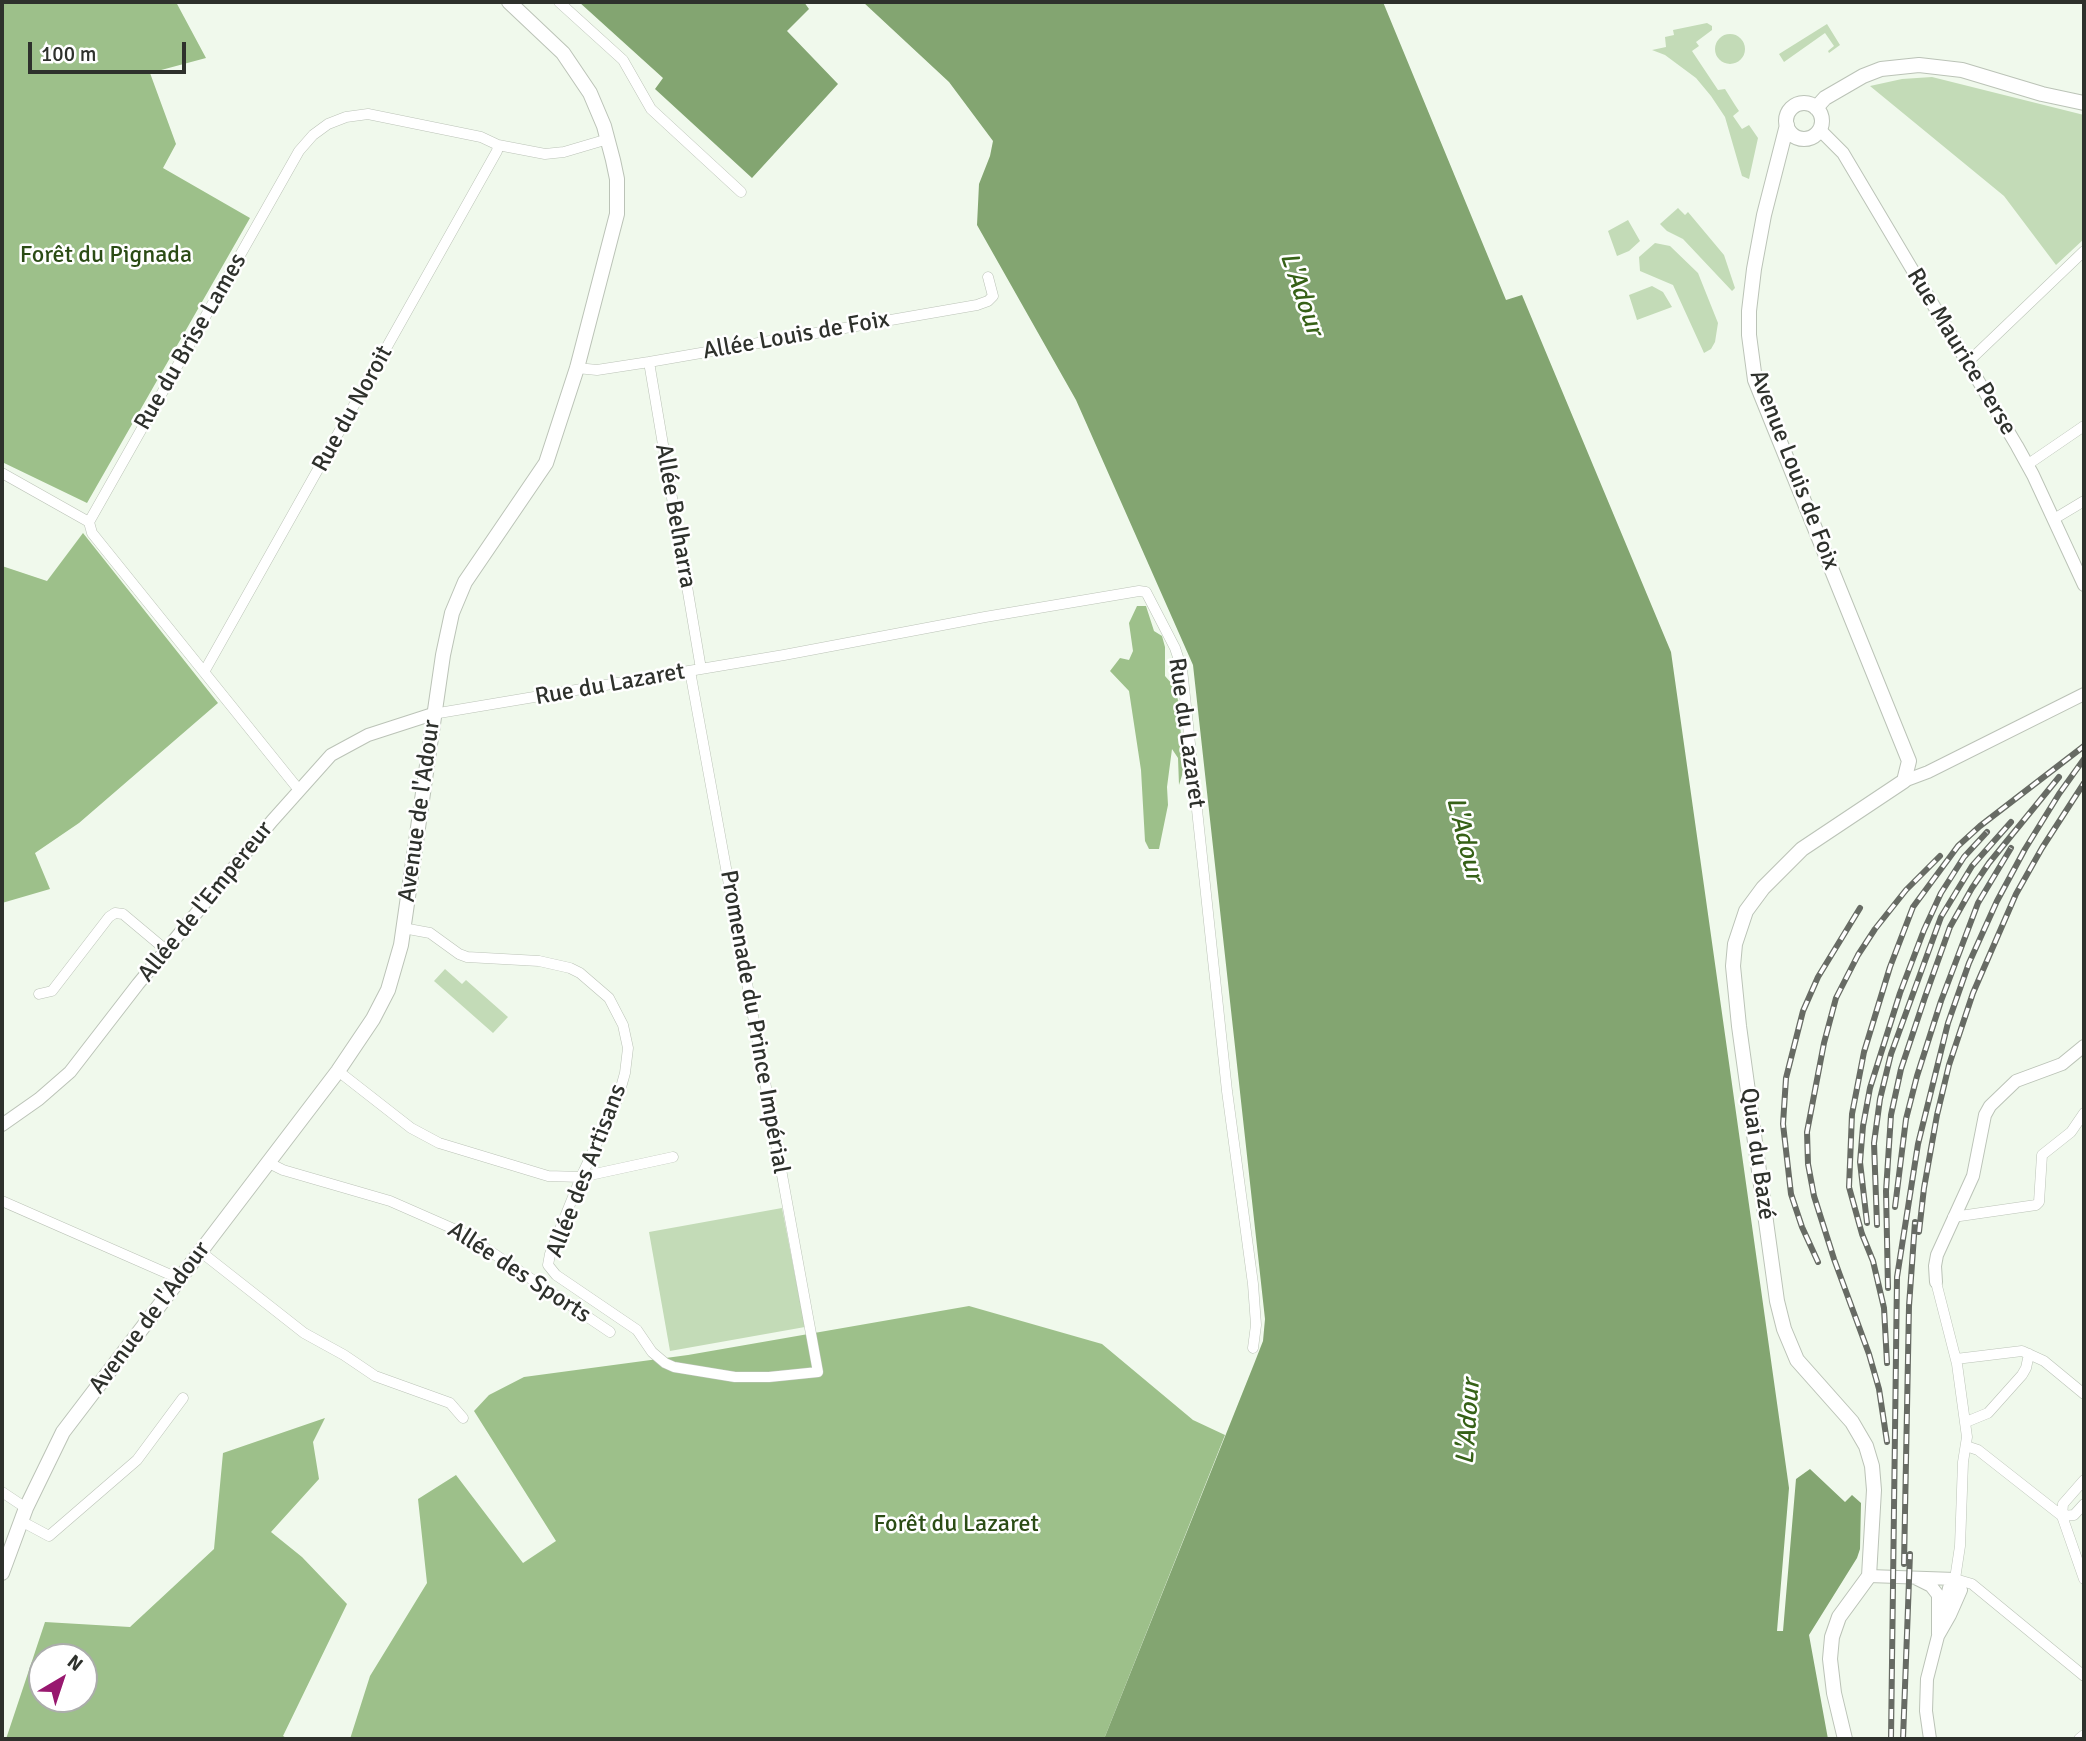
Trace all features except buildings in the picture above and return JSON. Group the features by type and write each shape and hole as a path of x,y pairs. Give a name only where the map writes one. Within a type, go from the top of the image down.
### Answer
{"main road":[{"name":"Avenue de l'Adour","path":"2,1573 23,1515 62,1432 338,1071 373,1019 388,989 403,928 448,626 459,594 477,563 546,463 576,368 617,214 617,179 608,139 590,93 572,64 547,36 509,2"},
{"path":"1816,108 1825,98 1863,76 1881,69 1919,65 1962,70 2042,94 2084,103"},
{"path":"1806,103 1816,108 1822,118 1819,130 1806,138 1791,130 1788,114 1795,106 1806,103"},
{"name":"Avenue Louis de Foix","path":"1791,130 1782,147 1764,215 1749,311 1755,380 1907,754 1909,767 1904,781"},
{"name":"Quai du Bazé","path":"1869,1576 1874,1490 1872,1466 1866,1446 1852,1422 1797,1360 1788,1340 1777,1301 1733,966 1739,928 1746,911 1771,879 1802,849 1904,781"},
{"path":"1845,1739 1834,1693 1830,1659 1832,1637 1839,1617 1869,1576"}],"street":[{"path":"559,2 623,60 652,109 741,192"},
{"name":"Rue du Brise Lames","path":"89,522 299,151 313,135 328,124 346,117 368,114 545,153 574,149 608,139"},
{"name":"Rue Maurice Perse","path":"1819,130 1843,153 2027,465 2084,584"},
{"name":"Rue du Noroit","path":"204,672 499,145"},
{"path":"1967,363 2084,251"},
{"name":"Allée Louis de Foix","path":"576,368 597,370 649,362 977,305 989,301 993,296 988,276"},
{"name":"Allée Belharra","path":"649,362 701,669"},
{"path":"2027,465 2084,426"},
{"path":"2,473 89,522 92,533 299,790"},
{"path":"2054,519 2084,501"},
{"name":"Rue du Lazaret","path":"433,714 690,671 985,617 1146,592 1175,648 1182,669 1225,1077 1253,1284 1256,1325 1253,1349"},
{"name":"Promenade du Prince Impérial","path":"690,671 818,1373"},
{"path":"1904,781 1928,772 2084,694"},
{"name":"Allée de l'Empereur","path":"2,1125 70,1072 166,950 331,755 379,730 433,714"},
{"path":"39,994 52,991 109,917 115,913 123,914 166,950"},
{"name":"Allée des Artisans","path":"403,928 430,933 467,957 539,961 570,968 580,973 609,998 623,1025 628,1048 618,1098 581,1177 550,1254 548,1265 556,1275 636,1330 652,1352 674,1367 735,1377 818,1373"},
{"path":"1930,1739 1926,1690 1930,1662 1938,1636 1961,1590 1955,1579 1960,1546 1966,1446 1966,1422 1956,1359 1936,1282 1937,1255 1973,1176 1985,1115 1990,1105 2016,1081 2062,1064 2084,1046"},
{"path":"338,1071 411,1128 439,1143 548,1176 581,1177 673,1157"},
{"path":"1953,1217 2036,1205 2039,1202 2042,1155 2071,1132 2084,1113"},
{"name":"Allée des Sports","path":"269,1163 283,1170 390,1201 463,1233 610,1332"},
{"path":"2,1201 180,1279"},
{"path":"201,1252 304,1333 375,1376 450,1403 463,1418"},
{"path":"1956,1359 2016,1351 2044,1362 2081,1392 2084,1379"},
{"path":"1966,1422 1982,1417 1992,1408 2022,1375 2029,1354"},
{"path":"2,1492 23,1515 49,1536 137,1460 183,1398"},
{"path":"1966,1446 1978,1450 2062,1516 2074,1515 2084,1504"},
{"path":"2084,1480 2063,1504 2062,1516 2084,1579"},
{"path":"1869,1576 1955,1579 1972,1584 2084,1676"},
{"path":"1914,1577 1931,1586 1938,1595 1938,1636"},
{"path":"2079,1739 2084,1734"}],"shaded area":[{"path":"1707,23 1712,26 1712,30 1696,42 1699,46 1692,51 1718,90 1725,89 1739,111 1733,116 1742,129 1749,125 1758,138 1749,179 1742,176 1725,117 1711,96 1696,78 1665,55 1652,50 1666,47 1665,37 1674,35 1673,30"},
{"path":"1827,24 1840,45 1829,53 1834,46 1825,33 1784,62 1779,54"},
{"path":"1730,34 1741,38 1745,49 1741,60 1730,64 1719,60 1715,49 1719,38"},
{"path":"1932,77 2084,115 2084,239 2056,265 2004,196 1870,86 1902,79"},
{"path":"1678,208 1685,215 1688,212 1724,255 1735,288 1732,291 1683,239 1660,224"},
{"path":"1628,220 1640,241 1629,251 1617,256 1608,231"},
{"path":"1655,243 1670,246 1698,273 1718,323 1715,342 1711,349 1704,353 1673,285 1640,271 1639,257"},
{"path":"1652,286 1663,292 1672,307 1637,320 1629,295"},
{"path":"445,969 462,984 466,980 508,1017 493,1033 434,981"},
{"path":"782,1208 805,1327 670,1351 649,1232"}],"green space":[{"name":"Forêt du Pignada","path":"2,2 176,2 206,58 150,73 176,144 163,168 250,218 87,503 2,462"},
{"path":"83,533 218,703 79,823 35,853 50,889 2,903 2,566 47,581"},
{"path":"1137,606 1146,606 1154,631 1162,636 1165,647 1165,676 1173,685 1179,703 1183,772 1179,785 1178,758 1172,749 1167,787 1168,805 1159,849 1149,849 1145,841 1141,770 1129,691 1110,671 1120,658 1129,660 1133,651 1129,623"},
{"name":"Forêt du Lazaret","path":"969,1306 1102,1344 1193,1420 1225,1435 1104,1739 350,1739 370,1676 427,1583 418,1499 456,1475 523,1563 556,1541 474,1411 489,1395 524,1377 688,1355"},
{"path":"325,1418 313,1442 319,1479 271,1532 302,1557 347,1604 283,1736 288,1739 6,1739 28,1673 28,1713 98,1713 98,1643 38,1643 45,1622 130,1627 214,1549 223,1453"}],"water":[{"path":"579,2 804,2 809,9 787,31 838,84 752,178 655,89 663,78"},
{"name":"L'Adour","path":"863,2 1383,2 1506,300 1522,295 1671,652 1789,1488 1777,1631 1783,1631 1796,1479 1810,1469 1845,1502 1852,1495 1861,1503 1860,1549 1857,1558 1809,1635 1828,1739 1104,1739 1263,1341 1265,1319 1193,665 1076,400 977,225 979,184 993,141 949,82"}],"railway":[{"path":"1887,1363 1884,1308 1873,1261 1862,1234 1849,1187 1852,1114 1864,1052 1890,967 1913,907 1958,846 2084,746"},
{"path":"1891,1739 1897,1277 1918,1144 1948,1023 1969,963 1997,901 2025,849 2084,759"},
{"path":"1888,1288 1886,1191 1891,1115 1901,1069 1925,997 1950,927 1972,888 2059,777"},
{"path":"1919,1232 1937,1115 1949,1065 1973,993 2016,894 2084,783"},
{"path":"1877,1225 1874,1143 1880,1099 1891,1054 1941,917 1972,866 2011,822"},
{"path":"1867,1223 1860,1162 1870,1088 1900,993 1924,930 1941,893 1964,857 1987,832"},
{"path":"1895,1207 1906,1119 1941,1001 1978,903 2011,848"},
{"path":"1887,1442 1879,1389 1869,1354 1814,1196 1808,1164 1807,1132 1824,1043 1836,998 1875,929 1906,890 1940,856"},
{"path":"1818,1262 1791,1194 1783,1124 1786,1078 1803,1011 1818,977 1860,908"},
{"path":"1904,1564 1909,1306 1915,1222"},
{"path":"1903,1739 1910,1554"}]}
